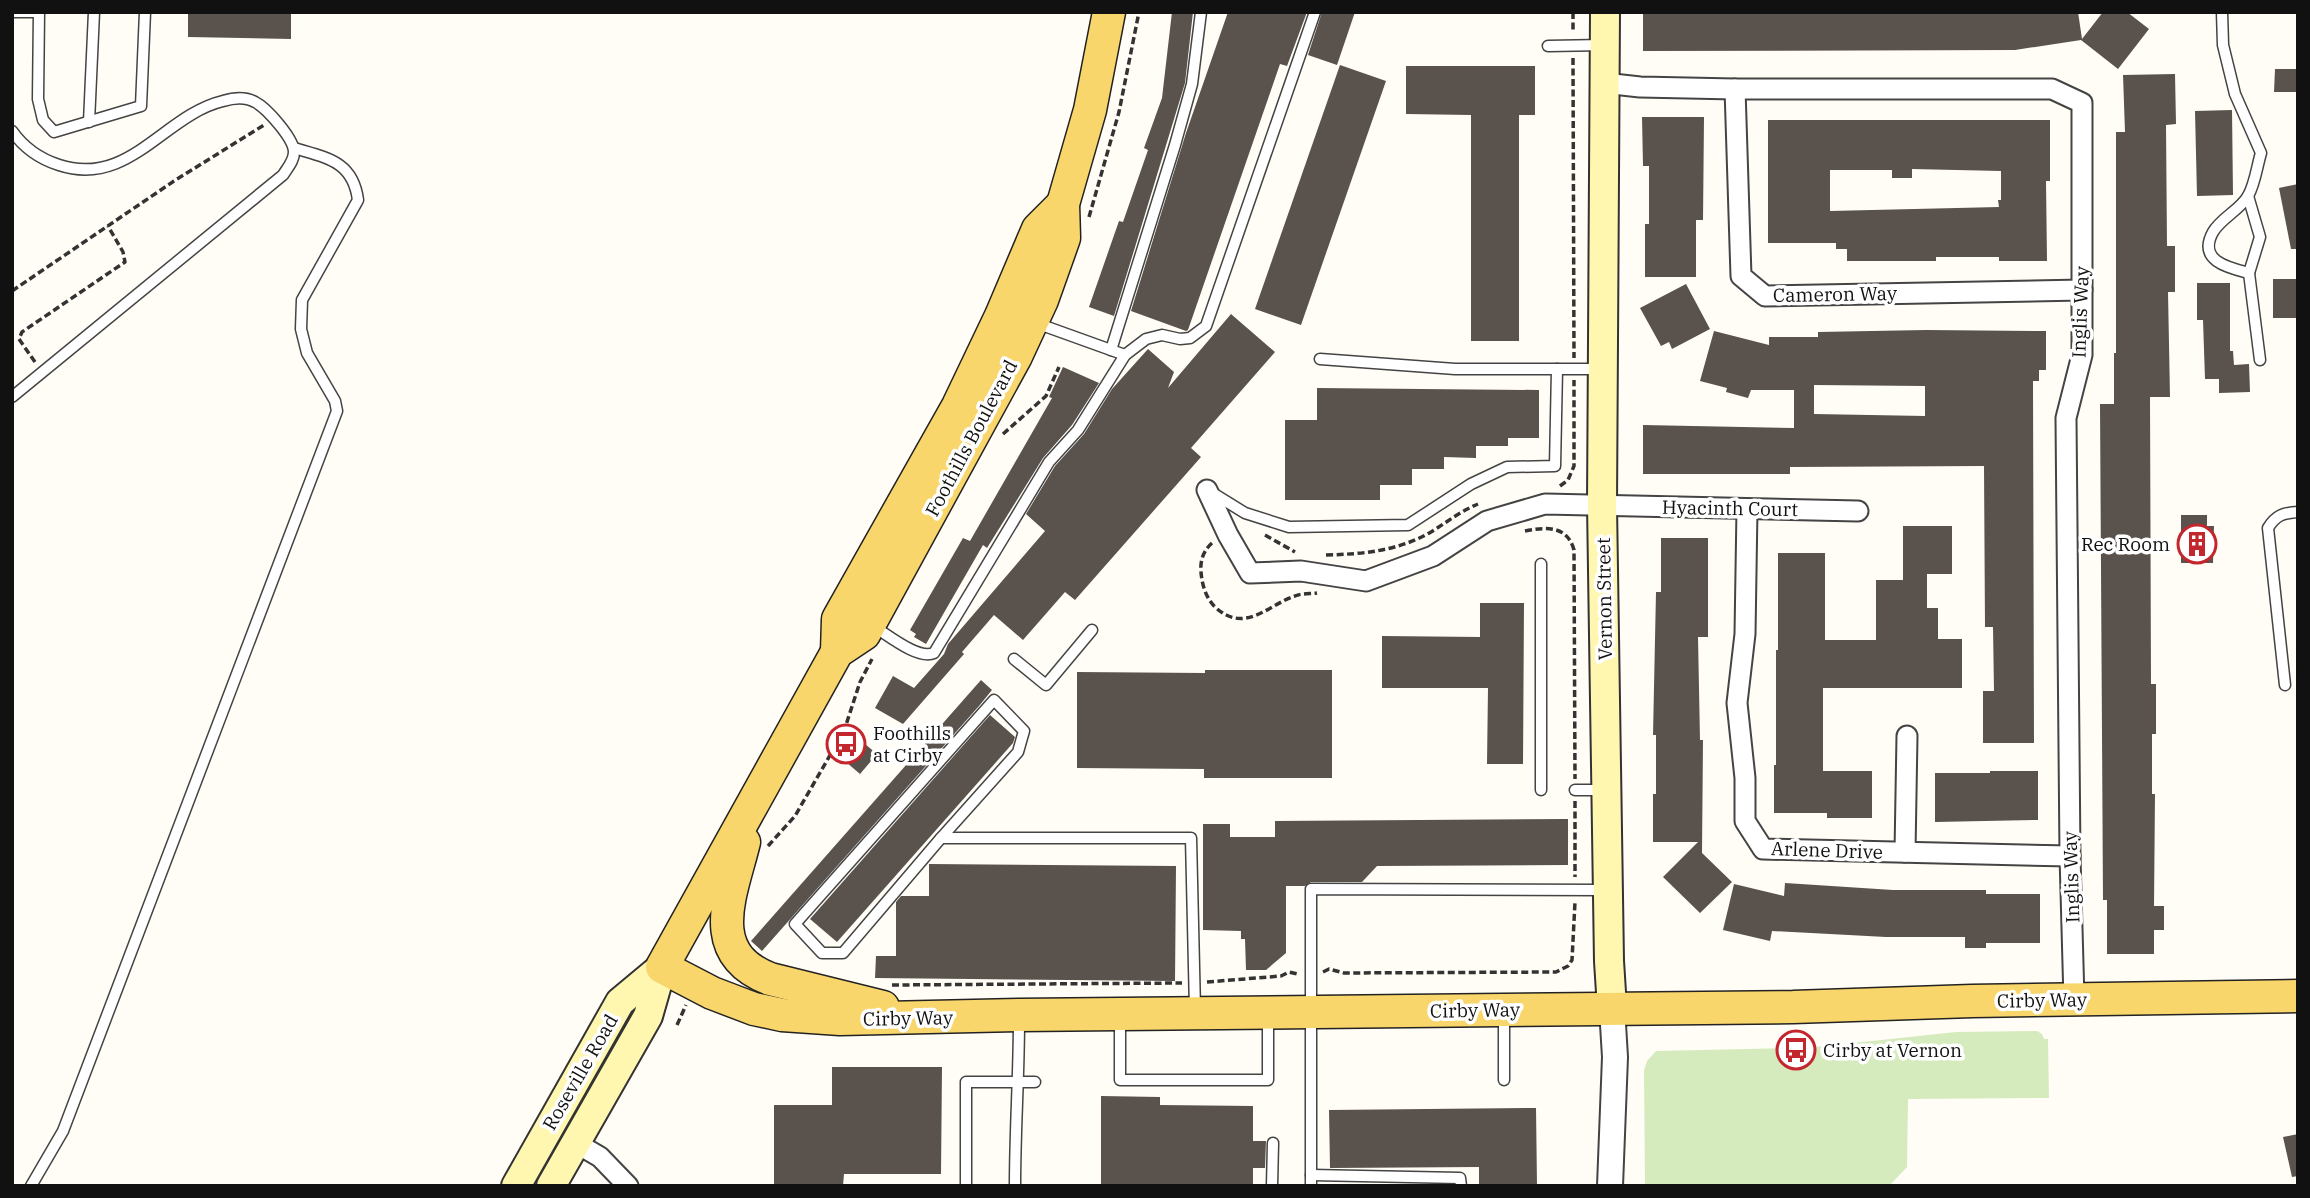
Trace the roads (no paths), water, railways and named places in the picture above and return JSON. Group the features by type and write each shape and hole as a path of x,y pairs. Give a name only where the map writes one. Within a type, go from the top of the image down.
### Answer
{"main road":[{"name":"Foothills Boulevard","path":"837,652 878,629 960,461 1033,322 1075,211 1090,110 1109,12"},
{"name":"Vernon Street","path":"1605,12 1602,505 1612,1008"},
{"name":"Foothills Boulevard","path":"662,967 837,652 838,620 958,406 1002,316 1038,229 1075,211"},
{"path":"754,800 727,908 727,932 738,960 756,974 770,979 925,1018"},
{"name":"Cirby Way","path":"662,967 712,993 754,1009 782,1015 840,1019 1120,1014 1195,998 1268,1013 1793,1007 2298,996"},
{"name":"Roseville Road","path":"551,1186 648,1016 662,967"},
{"name":"Roseville Road","path":"516,1186 620,1002 662,967"}],"street":[{"name":"Inglis Way","path":"1604,83 1640,87 1735,89 2052,89 2082,103 2082,355 2066,418 2074,1000"},
{"name":"Cameron Way","path":"1735,89 1741,276 1765,296 2082,290"},
{"name":"Hyacinth Court","path":"1208,490 1227,535 1250,573 1301,571 1366,581 1433,556 1487,521 1545,505 1858,511"},
{"name":"Arlene Drive","path":"1747,509 1745,634 1737,703 1745,778 1745,821 1763,849 2070,856"},
{"path":"1905,852 1907,736"},
{"name":"Vernon Street","path":"1610,1186 1615,1058 1612,1008"},
{"path":"576,1143 600,1157 628,1186"}],"lane":[{"path":"12,12 37,12 38,99 43,120 54,132 141,106 145,12"},
{"path":"89,122 94,12"},
{"path":"1111,350 1179,133 1192,83 1201,12"},
{"path":"878,629 919,654 927,656 934,653 1049,462 1078,430 1125,355 1146,338 1161,335 1190,338 1206,326 1315,12"},
{"path":"2222,12 2223,45 2235,94 2261,153 2248,196 2213,231 2209,247 2213,257 2222,266 2249,273"},
{"path":"1548,46 1605,45"},
{"path":"12,131 29,149 45,160 82,169 103,167 123,161 198,111 223,101 243,99 255,102 274,119 294,148 341,164 356,186 358,200 302,300 301,329 307,353 335,401 337,411 63,1131 31,1186"},
{"path":"12,397 283,175 293,160 294,148"},
{"path":"2248,196 2260,237 2249,273 2260,360"},
{"path":"1033,322 1125,355"},
{"path":"1320,359 1455,369 1603,369"},
{"path":"1208,490 1245,513 1289,527 1408,525 1471,484 1507,467 1555,466 1557,369"},
{"path":"2285,685 2268,528 2274,517 2286,512 2298,512"},
{"path":"1541,564 1541,790"},
{"path":"1014,659 1046,685 1092,630"},
{"path":"941,838 1018,752 1024,731 994,700 795,924 822,953 843,953 941,838 1191,838 1195,998"},
{"path":"1575,789 1606,789"},
{"path":"1461,1186 1460,1178 1311,1180 1311,889 1608,890"},
{"path":"1504,1009 1504,1080"},
{"path":"1120,1014 1120,1080 1268,1080 1268,1013"},
{"path":"1015,1186 1018,1015"},
{"path":"966,1186 966,1082 1035,1082"},
{"path":"1272,1186 1273,1143"}],"place":[{"name":"Rec Room","path":"2197,544"},
{"name":"Foothills at Cirby","path":"846,744"},
{"name":"Cirby at Vernon","path":"1796,1050"}]}
